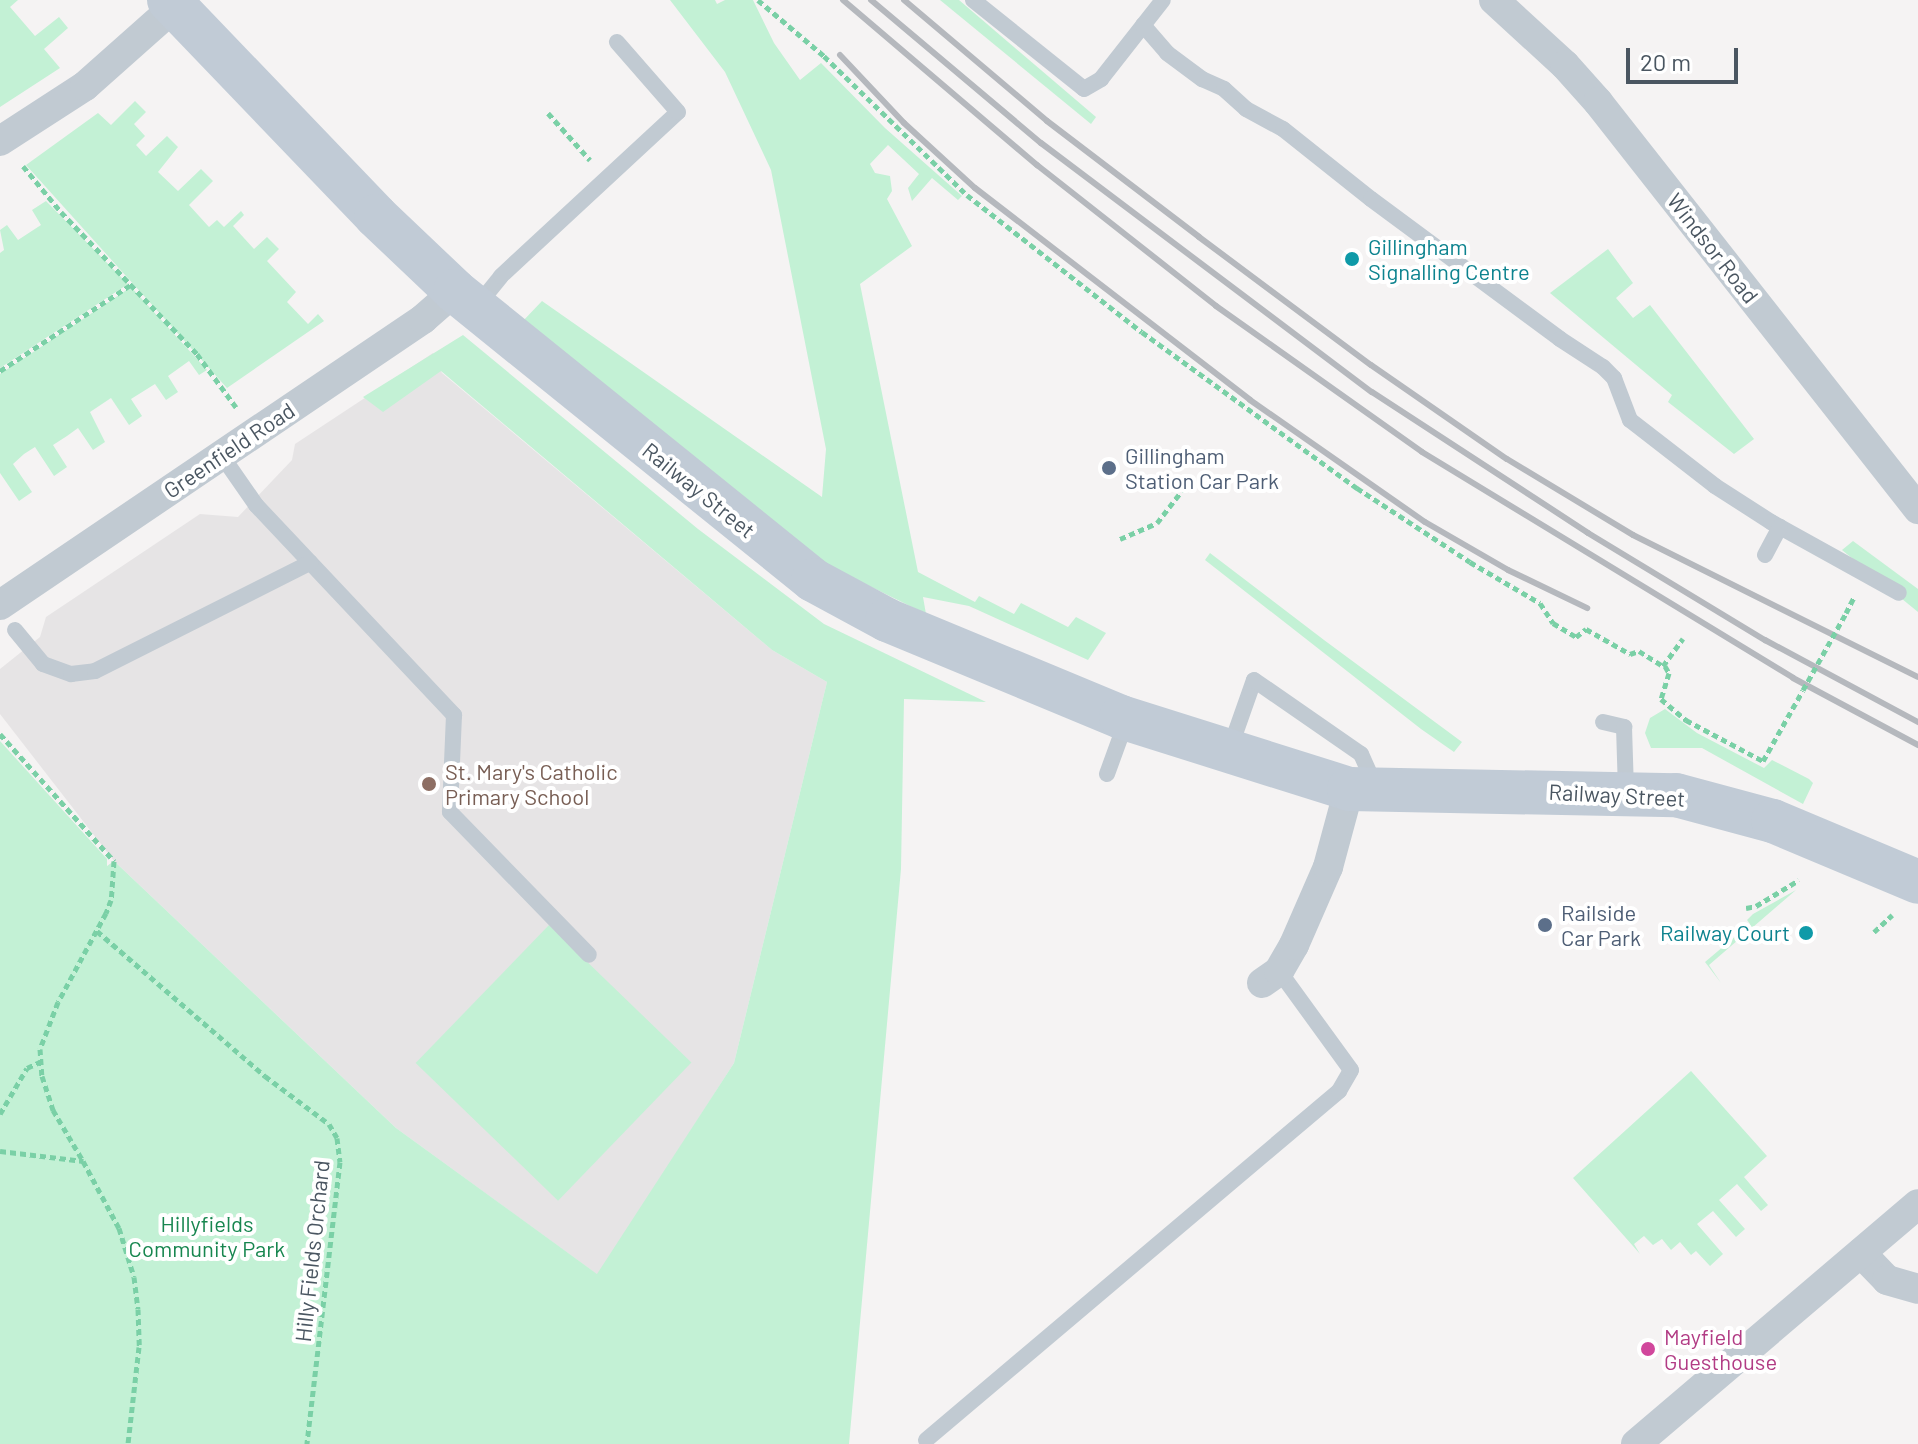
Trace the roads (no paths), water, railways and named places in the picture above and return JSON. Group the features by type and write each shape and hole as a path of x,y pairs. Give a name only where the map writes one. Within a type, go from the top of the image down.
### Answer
{"street":[{"name":"Windsor Road","path":"1494,0 1565,65 1598,102 1918,509"},
{"path":"0,141 85,86 172,3"},
{"name":"Railway Street","path":"172,3 376,216 465,299 813,580 887,620 1127,719 1228,752 1363,789 1676,795 1749,813 1905,898"},
{"name":"Greenfield Road","path":"8,618 222,456 423,319 465,299"},
{"path":"1271,977 1328,867 1363,789"},
{"path":"1636,1444 1918,1204"},
{"path":"1861,1253 1887,1280 1918,1289"}],"lane":[{"path":"973,0 1084,89 1099,82 1163,0"},
{"path":"1143,25 1167,53 1202,79 1226,91 1246,109 1283,129 1434,246 1603,367 1614,378 1633,423 1715,486 1780,527 1899,593"},
{"path":"465,299 501,276 678,112 617,42"},
{"path":"222,456 256,505 454,715 450,812 589,955"},
{"path":"1765,555 1780,527"},
{"path":"8,618 43,664 71,674 95,671 310,563"},
{"path":"1228,752 1254,680 1361,754 1363,789"},
{"path":"1107,774 1127,719"},
{"path":"1603,722 1624,727 1626,793"},
{"path":"926,1440 1339,1091 1351,1070 1271,977"}],"railway":[{"path":"843,0 1037,165 1216,306 1422,452 1793,678 1918,745"},
{"path":"871,0 1041,143 1372,392 1588,533 1765,640 1918,722"},
{"path":"904,0 1047,121 1199,237 1371,365 1507,459 1633,535 1918,677"},
{"path":"840,55 904,123 975,188 1250,400 1425,522 1508,570 1587,608"}],"place":[{"name":"Gillingham Signalling Centre","path":"1352,259"},
{"name":"Gillingham Station Car Park","path":"1109,468"},
{"name":"St. Mary's Catholic Primary School","path":"429,784"},
{"name":"Railside Car Park","path":"1545,925"},
{"name":"Railway Court","path":"1806,933"},
{"name":"Mayfield Guesthouse","path":"1648,1349"}],"park label":[{"name":"Hillyfields Community Park","path":"207,1236"}]}
